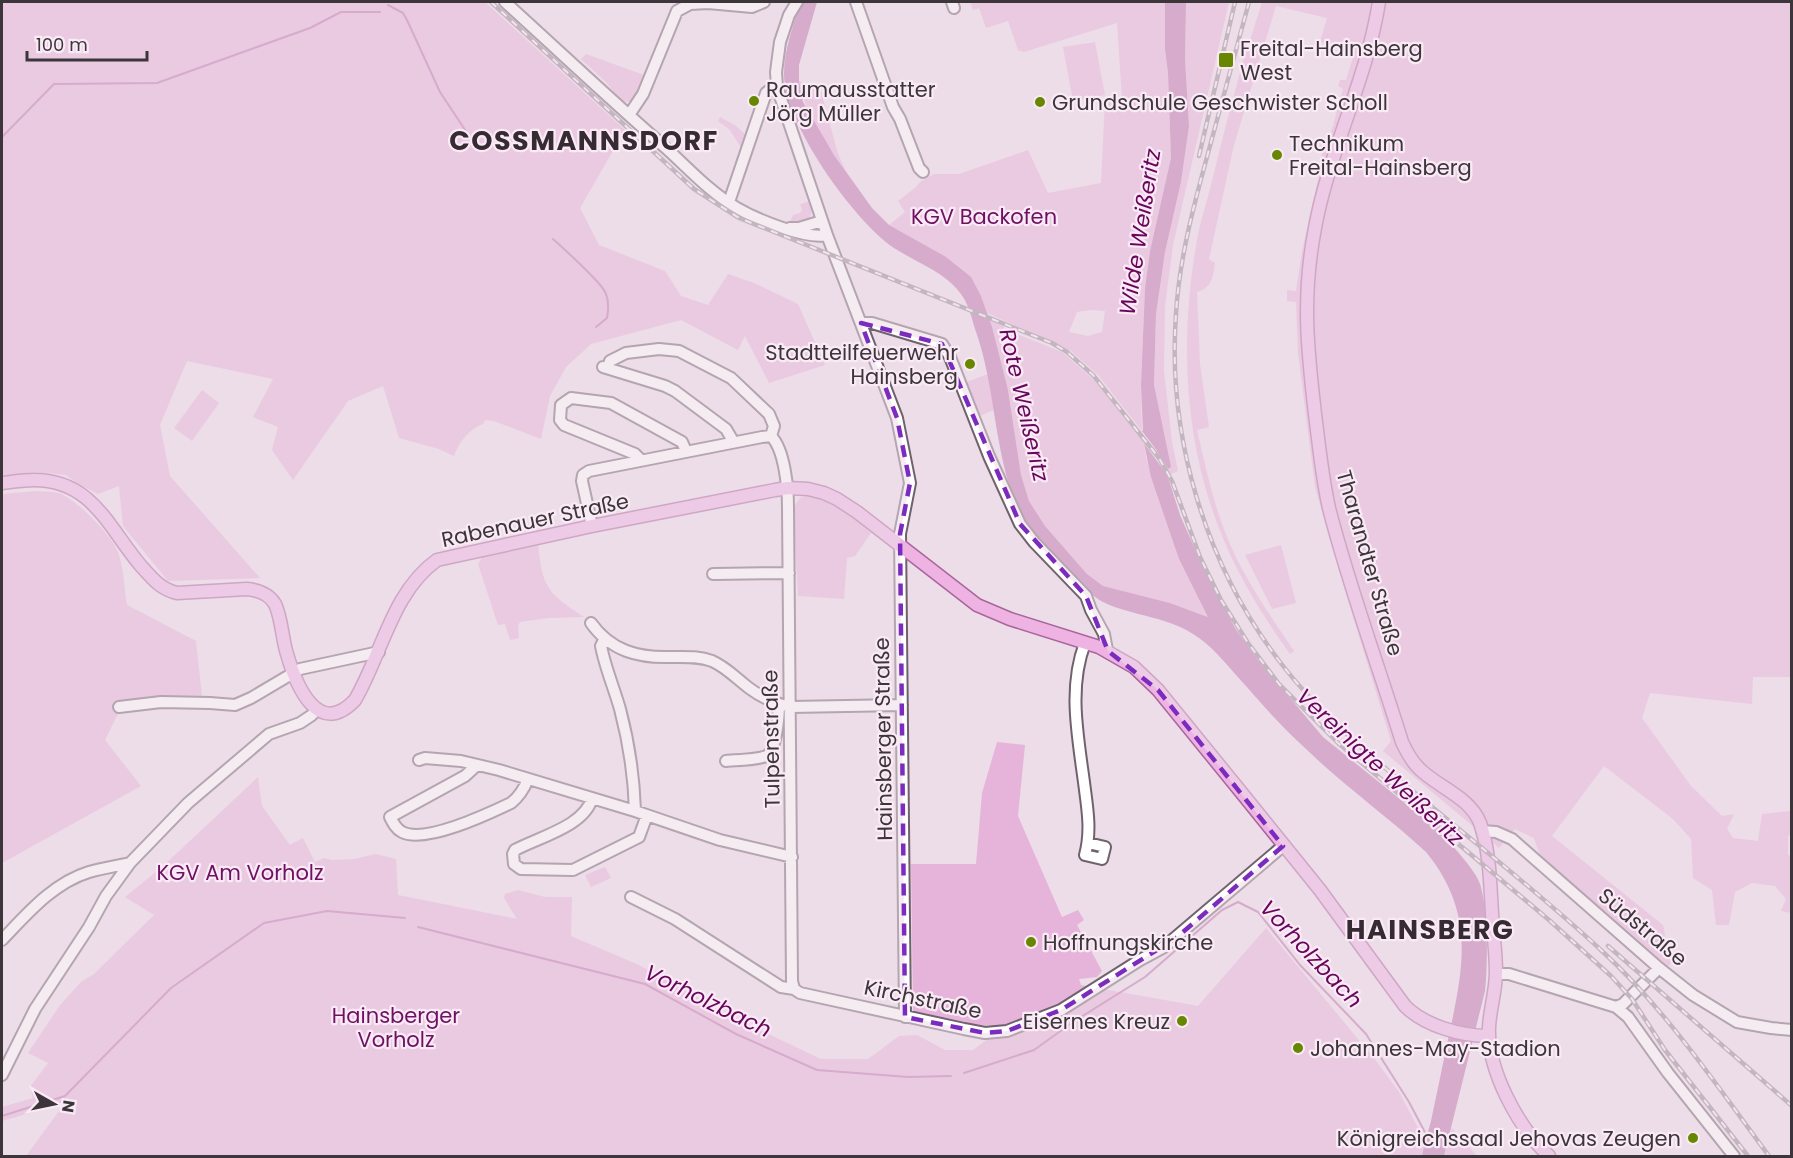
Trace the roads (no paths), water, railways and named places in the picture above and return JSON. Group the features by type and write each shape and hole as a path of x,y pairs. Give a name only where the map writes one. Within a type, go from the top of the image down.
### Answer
{"main road":[{"name":"Tharandter Straße","path":"1379,2 1373,30 1325,186 1308,267 1306,343 1317,429 1330,509 1402,742 1421,770 1472,809 1482,831 1489,876 1496,974 1489,1036 1495,1063 1510,1104 1522,1125 1549,1156"},
{"path":"2,483 35,480 68,485 93,502 127,549 155,582 167,590 177,593 247,589 255,590 268,597 274,604 293,672 310,704 316,710"},
{"name":"Rabenauer Straße","path":"316,710 334,714 349,707 359,693 400,604 424,569 437,560 592,526 788,488 824,493 857,512 956,591 993,614 1107,650 1134,667 1158,690 1320,890 1405,1006 1427,1021 1451,1030 1489,1036"}],"street":[{"path":"505,2 729,202 755,216 815,237 827,235 777,87 776,72 780,42 792,3"},
{"path":"629,115 643,94 677,12 690,4 708,3 752,7 764,2"},
{"path":"856,2 888,96 900,119 919,168 923,172"},
{"path":"729,202 766,93 777,87"},
{"path":"787,228 799,228 822,221"},
{"name":"Hainsberger Straße","path":"827,235 897,418 910,483 901,525 900,545 905,1017"},
{"path":"861,323 872,322 942,344 950,357 1007,498 1020,524 1086,596 1104,633 1107,650"},
{"name":"Tulpenstraße","path":"733,441 726,429 675,391 605,367 610,361 626,353 659,349 679,351 731,378 769,414 774,426 771,436 778,446 788,488 792,981 794,989"},
{"path":"641,460 635,454 564,425 561,420 561,405 571,398 611,403 682,442 686,451"},
{"path":"592,526 584,494 583,476 589,471 733,441 771,436"},
{"path":"713,574 789,573"},
{"path":"591,623 607,642 639,656 690,657 714,662 752,690 779,704 791,707 902,705"},
{"path":"607,642 603,642 601,646 631,758 635,786 635,811"},
{"path":"1085,643 1077,669 1075,693 1088,815 1088,843"},
{"path":"119,707 161,702 235,705 251,698 293,672 379,652"},
{"path":"726,761 760,758 770,753 775,740 779,704"},
{"path":"2,1075 35,1009 130,862 188,803 269,734 300,723 316,710"},
{"path":"419,760 425,758 477,765 635,811 720,840 792,857"},
{"path":"477,765 465,776 390,817 395,826 401,832 410,835 450,830 511,803 518,798 528,779"},
{"path":"591,798 590,806 579,820 515,850 514,864 521,869 573,870 639,837 647,815"},
{"name":"Südstraße","path":"1482,831 1496,832 1512,839 1693,995 1737,1022 1791,1030"},
{"name":"Kirchstraße","path":"630,897 675,919 772,983 800,993 985,1033 1007,1031 1061,1010 1170,942 1283,846"},
{"path":"2,940 35,906 61,884 88,872 130,862"},
{"path":"1616,1007 1623,1004 1659,968"},
{"path":"1496,974 1509,974 1616,1007 1628,1017 1678,1086 1734,1156"}],"waterway":[{"path":"388,5 403,13 440,92 477,148"},
{"path":"2,137 54,84 157,83 310,28 341,12 380,12"},
{"path":"553,239 604,290 608,301 607,318 596,327"},
{"name":"Vorholzbach","path":"964,1073 1034,1050 1073,1022 1145,977 1222,910 1238,902 1258,912 1300,965 1366,1034 1409,1102 1428,1138"},
{"name":"Vorholzbach","path":"2,1116 65,1096 171,988 264,923 327,911 405,918"},
{"name":"Vorholzbach","path":"418,927 645,984 736,1034 817,1070 908,1077 951,1076"}],"railway":[{"path":"491,2 694,189 739,218 1052,343 1067,352 1093,375 1159,458 1172,481 1200,557 1221,600 1248,643 1279,684 1338,743 1549,920 1611,976 1632,999 1665,1050 1748,1156"},
{"path":"1199,156 1235,2"},
{"path":"1249,2 1192,215 1183,254 1176,314 1175,360 1178,406 1185,452 1196,497 1212,541 1231,583 1254,624 1280,662 1314,702 1371,756 1539,895 1626,974 1670,1024 1769,1156"},
{"path":"1608,946 1792,1106"}],"place":[{"name":"Freital-Hainsberg West","path":"1226,60"},
{"name":"Raumausstatter Jörg Müller","path":"754,101"},
{"name":"Grundschule Geschwister Scholl","path":"1040,102"},
{"name":"Technikum Freital-Hainsberg","path":"1277,155"},
{"name":"Stadtteilfeuerwehr Hainsberg","path":"970,364"},
{"name":"Hoffnungskirche","path":"1031,942"},
{"name":"Eisernes Kreuz","path":"1182,1021"},
{"name":"Johannes-May-Stadion","path":"1298,1048"},
{"name":"Königreichssaal Jehovas Zeugen","path":"1693,1138"}],"district":[{"name":"COSSMANNSDORF","path":"584,140"},
{"name":"HAINSBERG","path":"1430,929"}],"park label":[{"name":"KGV Backofen","path":"984,216"},
{"name":"KGV Am Vorholz","path":"240,872"},
{"name":"Hainsberger Vorholz","path":"396,1027"}],"water label":[{"name":"Wilde Weißeritz","path":"1140,232"},
{"name":"Rote Weißeritz","path":"1024,405"},
{"name":"Vereinigte Weißeritz","path":"1380,767"}]}
